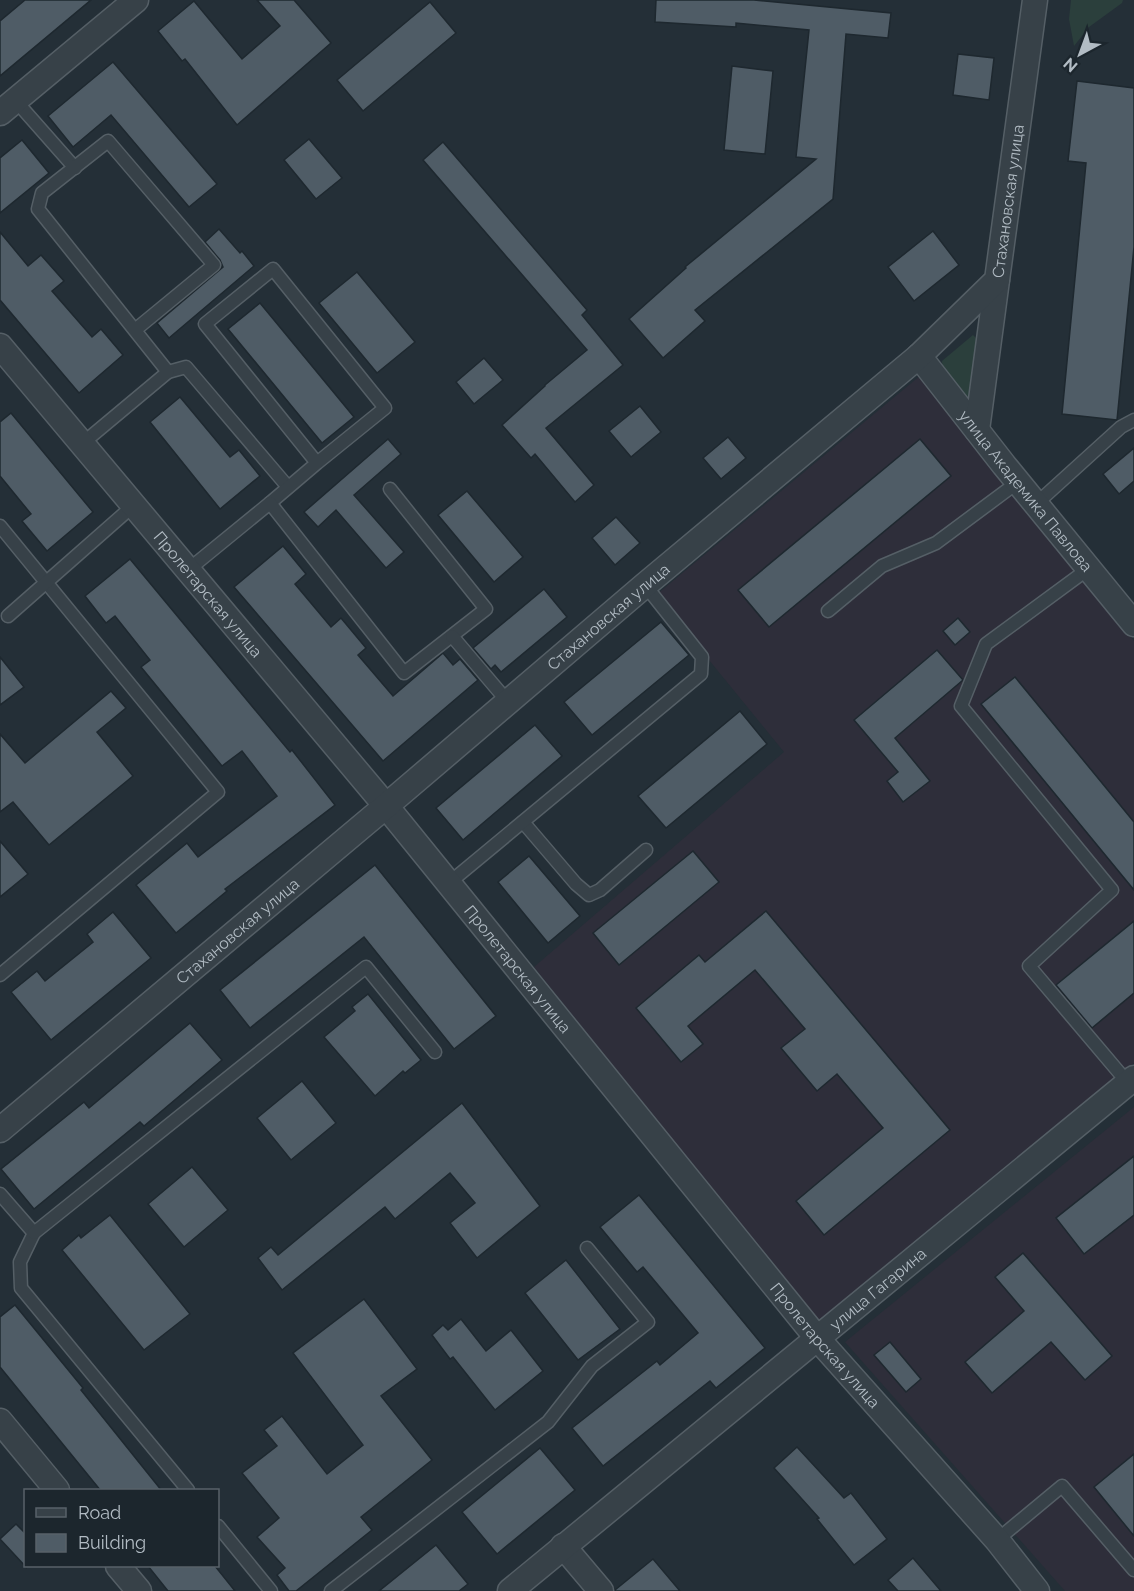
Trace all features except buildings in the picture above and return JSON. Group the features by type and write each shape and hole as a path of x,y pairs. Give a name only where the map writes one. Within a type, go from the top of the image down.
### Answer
{"street":[{"path":"7,107 136,0"},
{"name":"Стахановская улица","path":"0,1130 919,356 997,280 1034,0"},
{"path":"977,430 997,280"},
{"name":"Пролетарская улица","path":"0,346 386,806 817,1338 997,1540 1037,1591"},
{"name":"улица Академика Павлова","path":"919,356 1018,482 1133,619"},
{"name":"улица Гагарина","path":"510,1591 1131,1081"},
{"path":"0,1421 55,1489"},
{"path":"563,1546 601,1591"},
{"path":"119,1567 139,1591"}],"lane":[{"path":"7,107 75,168"},
{"path":"135,330 214,265 108,141 42,193 38,209 168,372"},
{"path":"188,570 385,408 273,269 204,324 317,463"},
{"path":"83,443 168,372 186,366 288,488"},
{"path":"1036,504 1121,427 1134,420"},
{"path":"828,611 882,566 936,543 1018,482"},
{"path":"270,503 404,673 486,609 390,489"},
{"path":"8,616 134,505"},
{"path":"0,526 218,792 0,975"},
{"path":"1089,569 986,644 960,706 1112,890 1029,966 1131,1081"},
{"path":"449,883 701,674 702,657 645,585"},
{"path":"452,636 508,702"},
{"path":"523,822 576,884 589,895 600,890 646,850"},
{"path":"186,1489 21,1288 20,1262 34,1233 366,967 435,1052"},
{"path":"0,1194 34,1233"},
{"path":"331,1591 548,1422 592,1366 648,1322 587,1248"},
{"path":"997,1540 1062,1486 1134,1570"},
{"path":"219,1527 271,1591"}],"shaded area":[{"path":"921,375 1134,641 1134,1063 817,1323 534,967 784,752 656,595"},
{"path":"1134,1107 1134,1591 1065,1591 845,1342"}],"green space":[{"path":"1071,0 1123,0 1089,27 1074,46 1069,19"},
{"path":"973,335 983,345 969,399 943,374 942,361"}]}
